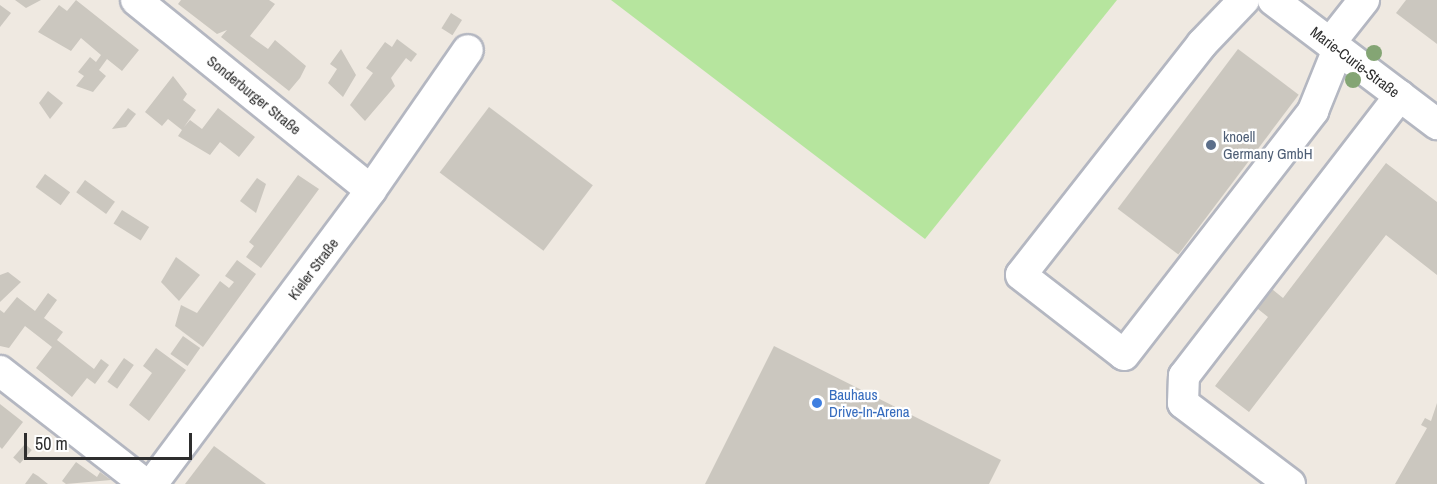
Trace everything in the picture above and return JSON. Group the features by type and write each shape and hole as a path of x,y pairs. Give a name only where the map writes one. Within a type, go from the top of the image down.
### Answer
{"street":[{"name":"Sonderburger Straße","path":"136,0 371,190"},
{"path":"1244,0 1202,44 1020,275 1124,355 1313,111 1334,46 1364,0"},
{"name":"Marie-Curie-Straße","path":"1273,0 1334,46 1424,107"},
{"name":"Kieler Straße","path":"152,484 371,190 468,50"},
{"path":"1290,484 1183,403 1184,376 1424,107"},
{"path":"0,371 145,484"}],"green space":[{"path":"611,0 1117,0 925,239"}],"building":[{"path":"15,0 41,0 26,8"},
{"path":"76,0 139,50 122,71 107,59 99,70 106,76 93,92 76,86 84,76 78,72 90,57 96,62 101,55 81,38 71,51 38,32 59,5 67,11"},
{"path":"181,0 269,0 275,4 250,36 268,49 275,40 306,66 300,78 289,91 221,37 227,30 217,34 178,4"},
{"path":"1406,0 1437,0 1437,44 1396,13"},
{"path":"0,5 11,13 0,27"},
{"path":"451,13 462,20 452,35 441,28"},
{"path":"397,39 417,54 411,62 406,58 391,78 395,86 365,121 350,105 373,73 366,68 385,42 392,47"},
{"path":"341,49 356,75 343,97 328,83 337,69 330,64"},
{"name":"knoell Germany GmbH","path":"1238,49 1299,95 1178,254 1118,209"},
{"path":"173,76 187,94 183,100 196,110 184,127 190,120 202,129 218,108 255,137 239,157 220,142 210,155 178,136 182,130 168,119 162,126 145,112"},
{"path":"48,91 63,103 50,119 39,103"},
{"path":"489,107 593,185 543,251 440,172"},
{"path":"128,108 136,114 126,127 112,129"},
{"path":"1386,163 1437,202 1437,275 1386,235 1249,412 1215,386 1268,317 1253,305 1268,286 1283,298"},
{"path":"45,174 70,192 61,205 36,187"},
{"path":"298,175 319,189 261,268 246,257 254,246 249,242"},
{"path":"257,178 266,184 256,213 240,201"},
{"path":"85,180 115,202 106,214 76,192"},
{"path":"122,210 149,227 141,241 114,224"},
{"path":"176,257 200,275 179,301 161,282"},
{"path":"237,260 256,274 203,347 175,326 181,305 197,313 220,281 229,288 234,282 225,276"},
{"path":"8,272 21,282 0,302 0,275"},
{"path":"48,293 57,300 44,318 63,332 57,340 94,369 101,359 109,365 95,384 87,378 72,397 36,368 52,347 25,326 9,348 0,346 0,310 4,313 17,297 35,311"},
{"path":"183,336 200,348 188,366 170,354"},
{"name":"Bauhaus Drive-In-Arena","path":"774,346 1001,460 989,484 705,484"},
{"path":"156,348 186,370 149,421 129,405 152,373 143,366"},
{"path":"124,358 134,365 117,389 107,382"},
{"path":"1437,403 1437,484 1395,484 1427,428 1421,425 1425,418 1431,421"},
{"path":"0,404 23,422 2,449 0,447"},
{"path":"25,444 32,450 20,463 13,458"},
{"path":"214,446 266,484 185,484"},
{"path":"76,462 97,477 100,472 111,480 66,484 62,481"},
{"path":"33,473 38,476 48,484 25,484"}],"place":[{"name":"knoell Germany GmbH","path":"1211,145"},
{"name":"Bauhaus Drive-In-Arena","path":"817,403"}]}
